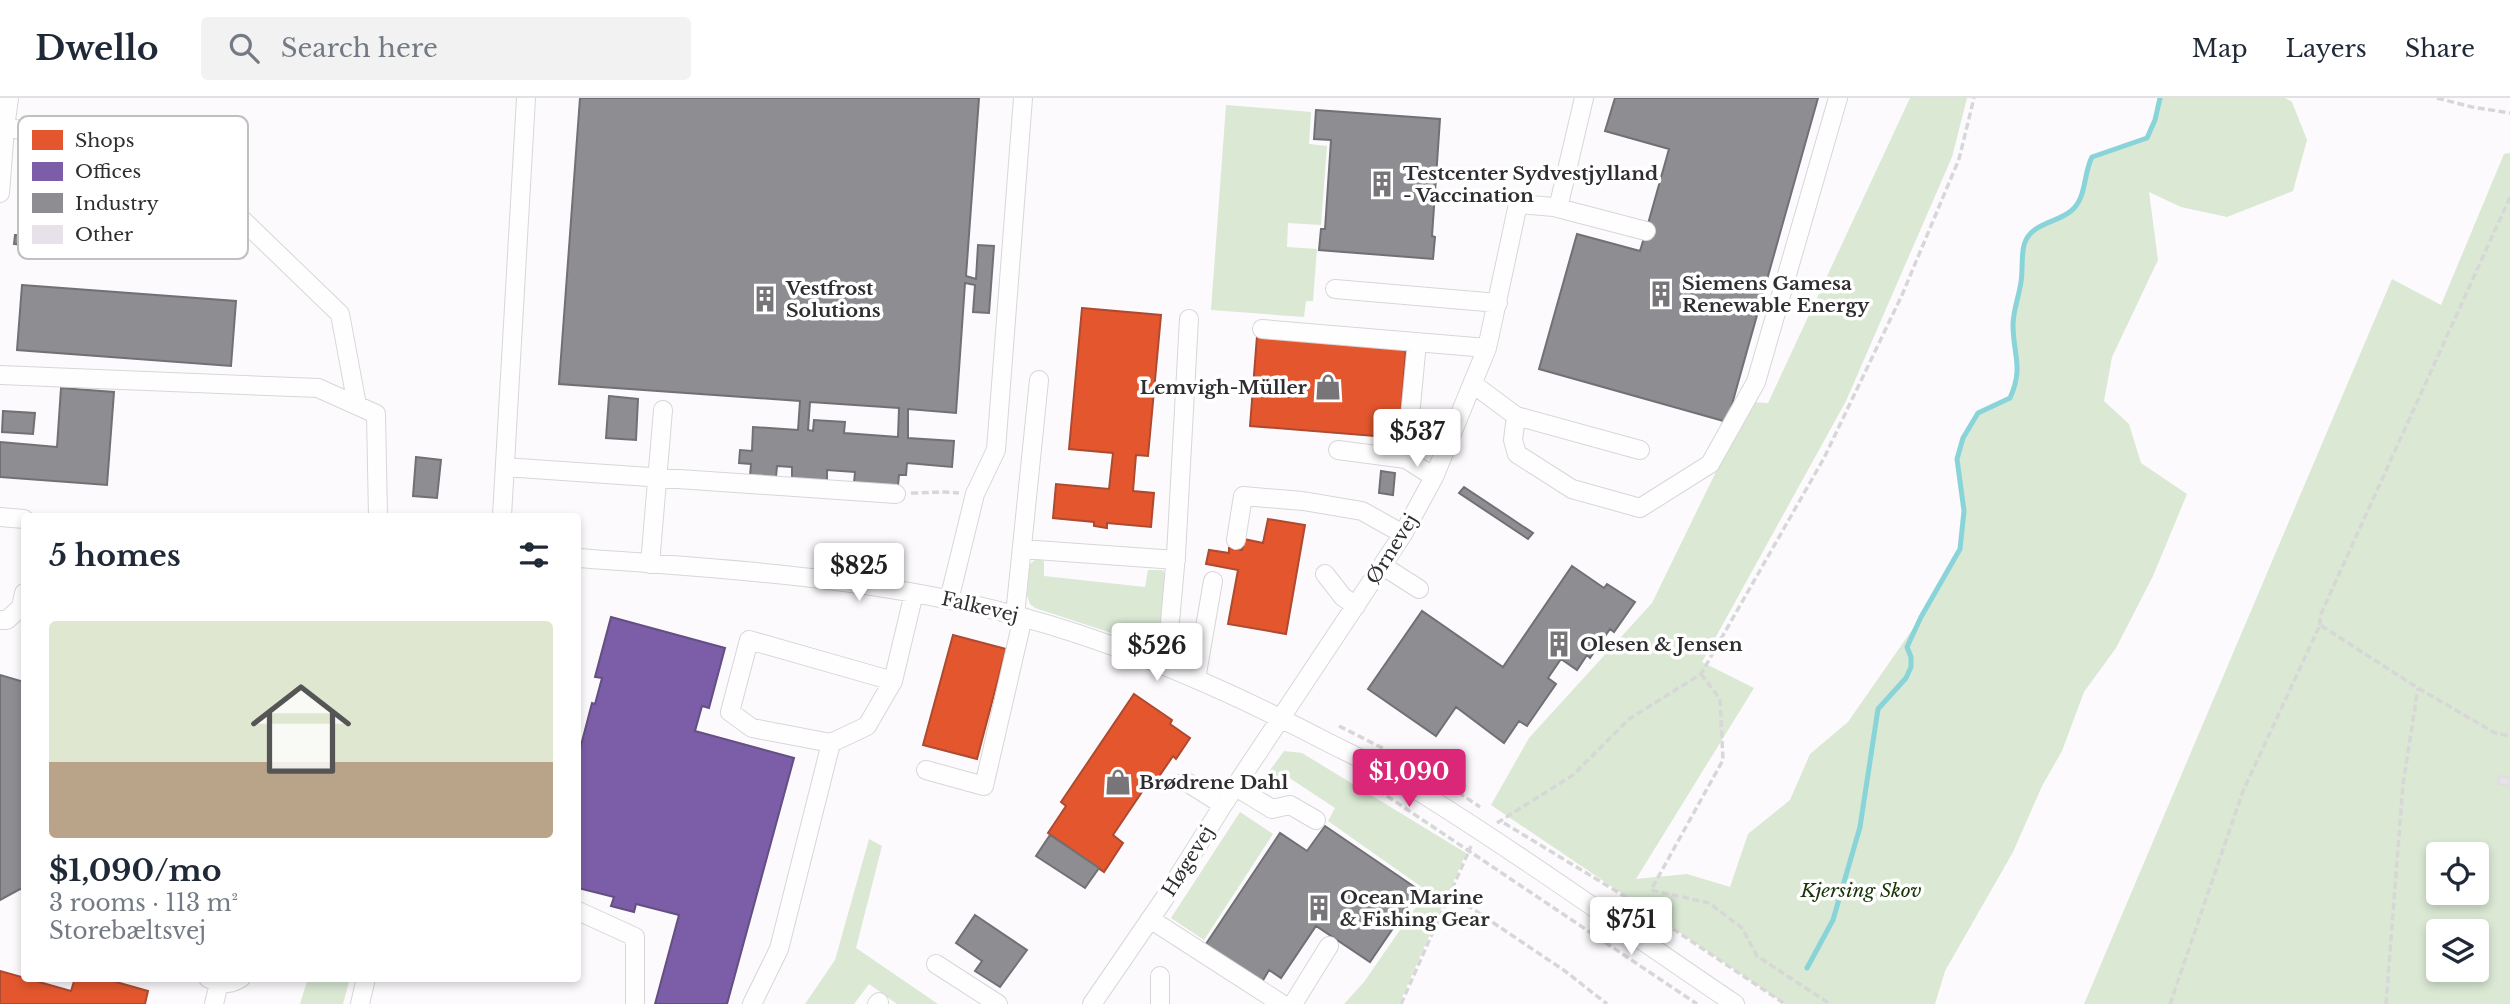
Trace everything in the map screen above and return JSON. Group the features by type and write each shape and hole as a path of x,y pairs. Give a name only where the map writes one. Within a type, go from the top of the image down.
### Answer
{"street":[{"path":"0,193 9,98"},
{"path":"502,513 526,98"},
{"path":"949,600 975,494 996,450 1023,98"},
{"path":"1584,98 1558,208 1646,231"},
{"path":"1516,416 1513,440 1517,454 1572,489 1640,508 1710,464 1756,382 1838,98"},
{"path":"5,128 18,129"},
{"name":"Ørnevej","path":"1282,718 1404,534 1434,477 1487,348 1518,204 1558,208"},
{"path":"248,225 340,314 357,405"},
{"path":"1335,289 1498,303"},
{"path":"1166,666 1176,560 1189,319"},
{"path":"1262,329 1487,348"},
{"path":"1406,459 1417,342"},
{"path":"0,375 318,388 376,414 379,513"},
{"path":"926,770 984,786 1020,616 1022,549 1039,380"},
{"path":"1473,384 1516,416 1640,450"},
{"path":"650,564 663,410"},
{"path":"1338,450 1406,459 1434,477"},
{"path":"505,467 896,495"},
{"path":"1236,540 1243,496 1303,501 1362,511 1404,534"},
{"path":"0,517 21,519"},
{"path":"1022,549 1176,560"},
{"name":"Falkevej","path":"581,558 849,581 1020,616 1166,666 1282,718 1401,780 1735,1004"},
{"path":"1383,566 1419,589"},
{"path":"1325,574 1343,597 1356,606"},
{"path":"1196,679 1213,580"},
{"path":"893,681 748,640 730,712 752,728 831,743 867,726 893,681 914,593"},
{"path":"0,620 7,620 21,607"},
{"name":"Høgevej","path":"1092,1004 1282,718"},
{"path":"752,1004 779,949 831,743"},
{"path":"1185,781 1223,805"},
{"path":"1236,786 1272,809 1290,805 1316,820"},
{"path":"581,912 635,937 635,1004"},
{"path":"1150,919 1282,1004"},
{"path":"1293,1004 1329,946"},
{"path":"936,964 998,1004"},
{"path":"1160,976 1160,1004"},
{"path":"214,982 214,1004"},
{"path":"360,1004 365,982"}],"path":[{"path":"1401,1004 1467,850 1481,833 1573,775 1629,719 1701,674 1825,458 1902,295 1959,159 1974,98"},
{"path":"2437,98 2510,113"},
{"path":"2170,1004 2243,791 2320,625 2320,616 2510,197"},
{"path":"896,495 900,492 935,491 975,494"},
{"path":"2320,625 2418,688 2495,733 2510,736"},
{"path":"1701,674 1720,699 1723,760 1651,890 1709,902 1742,928 1757,956 1830,1004"},
{"path":"2386,1004 2403,783 2418,688"},
{"path":"1352,776 1387,796 1697,1004"},
{"path":"1449,893 1565,971 1607,1004"},
{"path":"1685,1004 1688,998"}],"green space":[{"name":"Kjersing Skov","path":"1910,98 1967,98 1952,157 1846,401 1702,662 1754,688 1636,879 1687,874 1730,887 1748,834 1790,800 1810,754 1848,722 1921,617 1960,549 1964,511 1957,459 1963,438 1978,413 2010,399 2014,388 2017,370 2013,320 2021,282 2024,245 2037,227 2064,215 2075,206 2082,193 2092,157 2147,138 2160,98 2285,98 2292,102 2307,140 2293,191 2227,217 2181,207 2149,192 2158,260 2112,357 2104,401 2129,424 2141,463 2187,494 2153,576 2116,648 2084,692 2062,751 2042,786 2013,852 1945,971 1935,1004 1785,1004 1491,805 1529,738 1652,603 1750,402 1768,403"},
{"path":"1226,105 1311,112 1309,144 1327,146 1321,225 1288,223 1287,247 1317,249 1313,301 1306,301 1304,317 1211,310"},
{"path":"2510,153 2510,1004 2084,1004 2392,279 2441,305 2504,154"},
{"path":"1036,559 1044,561 1044,576 1145,587 1148,570 1162,570 1168,576 1162,639 1154,645 1145,644 1035,608 1030,604 1027,595 1029,565"},
{"path":"1284,751 1302,753 1466,853 1399,1004 1344,1004 1364,982 1425,894 1423,888 1328,821 1335,808 1285,775 1261,795 1255,791"},
{"path":"1240,812 1273,834 1204,940 1171,918"},
{"path":"869,839 882,846 856,948 938,1004 897,1004 869,984 854,1004 805,1004 835,960"},
{"path":"307,982 349,982 343,1004 300,1004"}],"building: Shops":[{"path":"1082,308 1161,315 1148,456 1136,455 1133,491 1154,493 1151,527 1107,523 1107,528 1094,526 1094,522 1053,518 1056,484 1109,489 1113,453 1069,449"},
{"name":"Lemvigh-Müller","path":"1257,336 1406,348 1399,438 1250,426"},
{"path":"1268,519 1305,525 1286,634 1228,624 1238,570 1206,564 1209,550 1229,553 1229,548 1242,550 1244,539 1263,543"},
{"path":"953,635 1006,649 977,759 923,745"},
{"name":"Brødrene Dahl","path":"1134,694 1172,720 1170,724 1190,738 1176,759 1173,756 1158,778 1162,781 1158,787 1154,784 1150,789 1146,786 1113,835 1123,843 1104,872 1048,833 1066,806 1061,802"},
{"path":"0,971 21,977 21,982 39,982 71,991 74,982 116,982 148,991 145,1004 0,1004"}],"building: Offices":[{"path":"611,617 725,648 709,708 702,706 695,731 794,758 727,1004 655,1004 679,915 636,904 634,912 611,906 614,897 581,889 581,745 592,703 595,704 602,678 595,677"}],"building: Industry":[{"name":"Vestfrost Solutions","path":"580,98 979,98 966,276 976,279 978,245 994,246 989,313 973,312 975,285 965,283 956,413 908,409 908,438 954,441 952,467 907,463 906,475 899,475 898,486 854,483 855,472 827,470 827,481 792,479 792,467 777,466 776,477 750,476 751,464 739,463 740,450 752,451 753,427 798,430 800,401 559,384","holes":["810,402 899,408 898,437 844,433 845,422 814,420 813,431 808,430"]},
{"name":"Siemens Gamesa Renewable Energy","path":"1615,98 1818,98 1727,422 1539,369 1577,234 1640,251 1669,149 1605,131"},
{"name":"Testcenter Sydvestjylland - Vaccination","path":"1316,110 1440,119 1432,236 1435,237 1433,259 1319,250 1321,229 1325,229 1331,140 1314,139"},
{"path":"15,235 18,235 18,245 14,244"},
{"path":"22,285 236,301 231,366 17,350"},
{"path":"61,388 114,392 107,485 0,477 0,442 57,447"},
{"path":"609,396 638,399 636,440 606,438"},
{"path":"3,411 35,413 33,434 2,432"},
{"path":"416,457 441,460 437,498 413,496"},
{"path":"1381,471 1395,473 1393,495 1379,493"},
{"path":"1464,487 1533,533 1528,539 1459,493"},
{"name":"Olesen & Jensen","path":"1572,566 1604,588 1607,584 1635,602 1614,632 1610,629 1590,658 1587,655 1577,670 1561,659 1548,678 1556,684 1527,726 1519,721 1504,743 1456,707 1436,736 1368,689 1422,611 1503,667"},
{"path":"0,675 21,681 21,889 0,900"},
{"name":"Ocean Marine & Fishing Gear","path":"1325,826 1419,890 1370,962 1316,926 1281,978 1269,970 1262,982 1206,944 1280,833 1307,851"},
{"path":"1050,835 1099,868 1085,888 1036,856"},
{"path":"975,915 1027,950 1000,987 975,971 982,961 956,943"}],"building: Other":[{"path":"2499,776 2510,778 2510,786 2498,784"}],"waterway":[{"path":"1807,968 1833,920 1860,827 1878,709 1906,678 1911,667 1907,647 1960,549 1964,511 1957,459 1963,438 1978,413 2010,398 2014,387 2017,369 2013,320 2021,282 2024,245 2032,232 2065,215 2076,206 2092,157 2147,138 2160,98"}],"place":[{"name":"Testcenter Sydvestjylland - Vaccination","path":"1382,184"},
{"name":"Siemens Gamesa Renewable Energy","path":"1661,294"},
{"name":"Vestfrost Solutions","path":"765,299"},
{"name":"Lemvigh-Müller","path":"1328,387"},
{"name":"Olesen & Jensen","path":"1559,644"},
{"name":"Brødrene Dahl","path":"1118,782"},
{"name":"Ocean Marine & Fishing Gear","path":"1319,908"}]}
